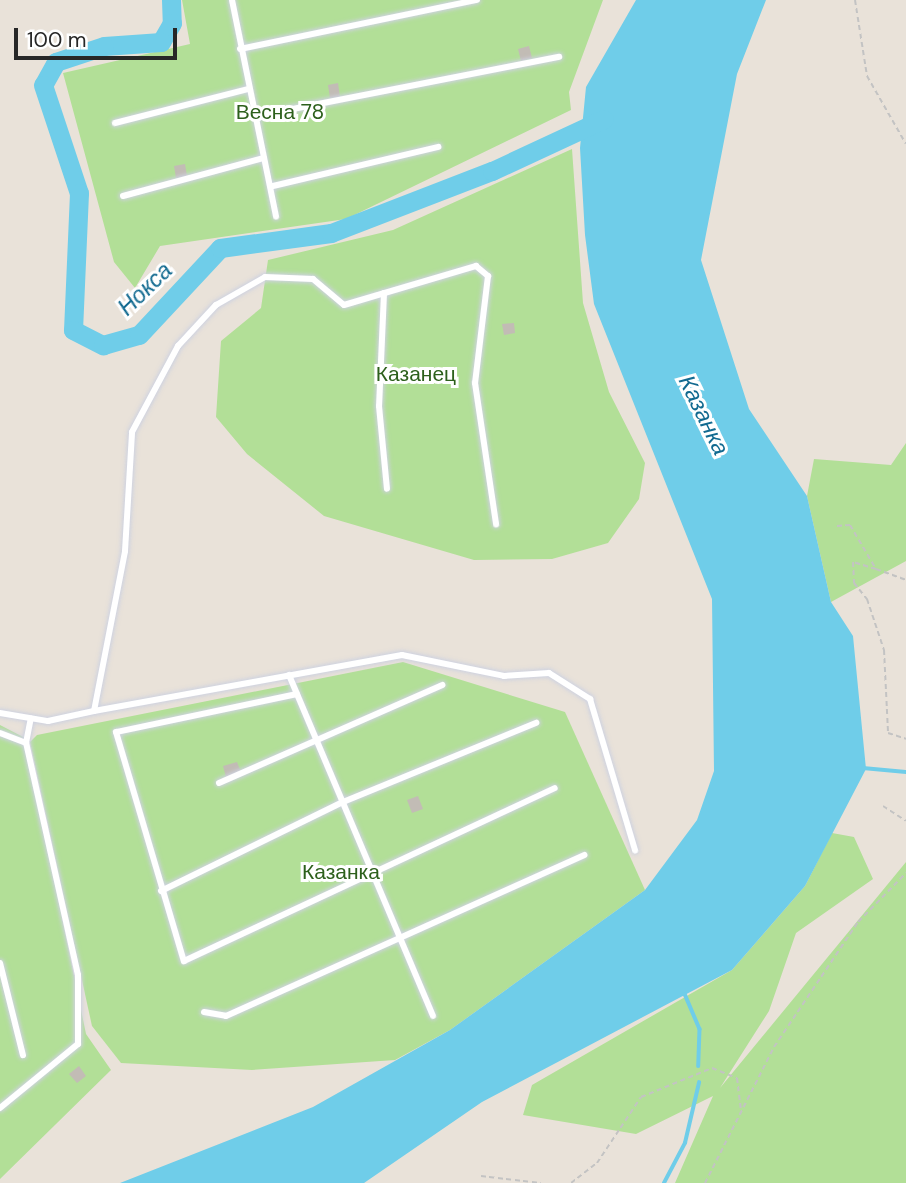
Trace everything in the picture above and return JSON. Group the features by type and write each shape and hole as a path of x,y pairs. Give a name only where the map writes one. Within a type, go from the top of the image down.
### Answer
{"lane":[{"path":"232,0 248,89 273,186 276,217"},
{"path":"240,49 477,0"},
{"path":"257,116 559,57"},
{"path":"115,123 248,89"},
{"path":"273,186 438,147"},
{"path":"122,196 264,158"},
{"path":"94,710 125,551 132,432 178,346 216,305 265,276 313,279 344,305 477,266 488,276 475,383 496,524"},
{"path":"384,293 379,406 387,489"},
{"path":"0,713 48,721 94,710 402,655 504,676 549,673 590,699 635,850"},
{"path":"289,675 319,736 343,802 433,1016"},
{"path":"219,783 319,736 442,685"},
{"path":"297,694 116,732 161,891 184,961 372,869 555,788"},
{"path":"0,1108 78,1044 78,975 26,743 31,718"},
{"path":"161,891 343,802 536,723"},
{"path":"0,733 26,743"},
{"path":"204,1012 226,1016 399,935 585,855"},
{"path":"0,963 23,1055"}],"path":[{"path":"855,0 867,76 906,144"},
{"path":"837,526 850,525 876,569"},
{"path":"906,580 853,562 854,583 867,599 884,650 888,733 906,738"},
{"path":"883,806 906,821"},
{"path":"705,1183 774,1047 858,922 906,873"},
{"path":"571,1183 597,1163 641,1097 712,1068 737,1078 741,1111"},
{"path":"481,1176 541,1183"}],"green space":[{"name":"Весна 78","path":"182,0 603,0 569,92 571,110 346,219 160,246 135,288 114,262 63,73 190,44"},
{"name":"Казанец","path":"572,149 583,303 609,392 645,463 639,499 608,543 552,559 474,560 324,516 247,454 216,417 221,341 261,308 268,260 393,230"},
{"path":"906,443 906,561 831,602 807,496 814,459 891,465"},
{"name":"Казанка","path":"403,662 565,712 645,890 450,1030 395,1060 252,1070 121,1063 92,1026 30,742 37,735"},
{"path":"0,725 25,738 86,1034 111,1070 0,1179"},
{"path":"832,833 854,837 873,879 796,933 769,1011 720,1088 906,862 906,1183 675,1183 713,1096 636,1134 523,1115 532,1085 732,970 805,886"}],"water":[{"name":"Казанка","path":"636,0 766,0 737,74 701,260 749,409 807,496 831,602 853,636 866,769 805,886 732,970 482,1102 364,1183 120,1183 313,1107 450,1030 645,890 697,820 714,771 712,599 594,304 585,235 580,148 586,87"}],"building":[{"path":"529,46 532,58 521,61 518,49"},
{"path":"338,83 340,97 330,98 328,85"},
{"path":"185,164 187,176 176,178 174,166"},
{"path":"514,323 515,333 504,335 502,324"},
{"path":"237,762 241,772 226,777 223,766"},
{"path":"418,796 423,809 412,813 407,800"},
{"path":"79,1066 86,1076 77,1083 69,1074"}],"waterway":[{"name":"Нокса","path":"171,0 172,23 161,42 104,46 56,62 43,85 79,193 73,330 103,345 139,335 220,248 331,233 492,171 604,119"},
{"path":"863,768 906,772"},
{"path":"685,994 700,1029 699,1066"},
{"path":"664,1183 685,1143 699,1083"}]}
